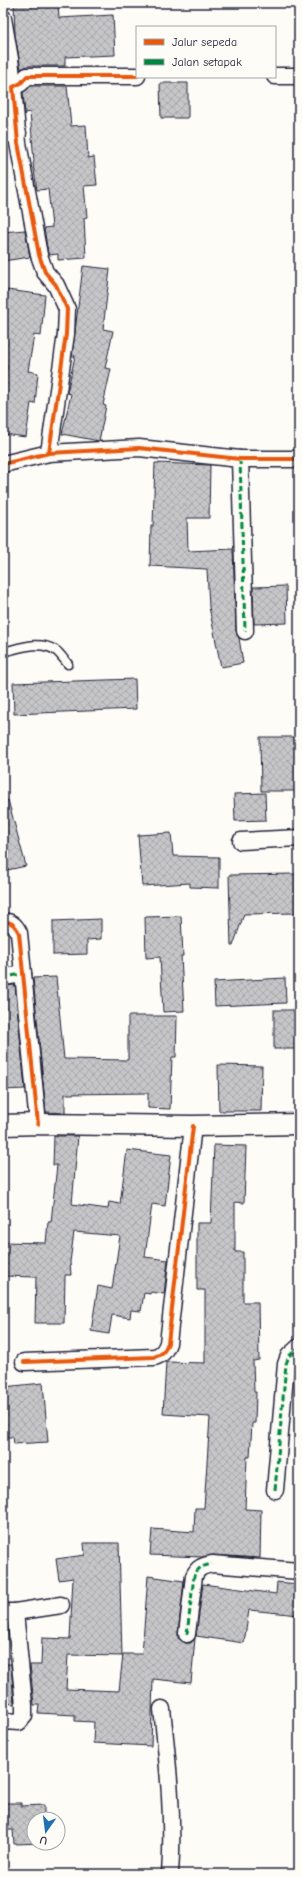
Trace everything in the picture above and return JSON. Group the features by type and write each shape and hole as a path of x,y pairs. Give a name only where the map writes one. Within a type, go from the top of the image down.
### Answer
{"street":[{"path":"3,18 13,87 10,134 39,255 45,272 56,285 67,309 66,334 49,454"},
{"path":"13,87 21,83 27,76 136,76"},
{"path":"276,76 299,76"},
{"path":"3,464 49,454 139,448 240,459 299,459"},
{"path":"240,459 245,631"},
{"path":"241,841 299,838"},
{"path":"3,922 8,921 16,926 19,933 38,1124"},
{"path":"3,977 23,974"},
{"path":"3,1126 38,1124 193,1126 299,1124"},
{"path":"24,1362 154,1357 165,1351 168,1343 193,1126"},
{"path":"275,1490 286,1364 289,1356 299,1347"},
{"path":"186,1634 194,1576 196,1570 200,1567 212,1564 299,1571"},
{"path":"3,1721 19,1722 24,1716 9,1612 61,1605"},
{"path":"162,1709 170,1782 172,1831 170,1874"}],"lane":[{"path":"3,652 29,645 43,646 56,650 68,664"}],"building":[{"path":"14,3 58,3 59,18 113,15 115,55 65,57 65,66 27,66 21,69 15,35"},
{"path":"160,83 188,83 188,118 161,118"},
{"path":"31,86 67,86 71,126 86,125 88,158 94,157 97,185 84,186 87,217 84,218 86,258 58,260 58,254 49,255 48,253 44,228 52,227 48,189 37,190 33,163 30,112 25,113 23,93"},
{"path":"25,230 30,257 3,261 3,232"},
{"path":"83,266 110,269 103,329 113,331 105,368 111,369 103,405 106,406 99,441 62,434 71,394 67,393 75,356 72,356"},
{"path":"7,290 45,295 41,336 34,335 28,371 38,373 35,404 31,403 26,437 3,434 3,390 7,365 3,365 3,318"},
{"path":"155,463 210,465 209,518 187,518 188,551 233,549 236,631 239,638 243,663 221,667 209,607 207,569 150,566"},
{"path":"286,586 287,623 254,624 253,587"},
{"path":"135,679 136,709 14,714 13,683"},
{"path":"260,737 299,737 299,791 261,791"},
{"path":"265,793 266,820 235,821 234,794"},
{"path":"8,800 26,866 3,871 3,801"},
{"path":"171,833 173,856 219,857 219,888 190,887 190,883 142,886 138,835"},
{"path":"296,874 296,913 244,914 233,946 231,946 229,875"},
{"path":"181,916 183,956 181,956 184,1011 163,1012 160,957 146,958 145,917"},
{"path":"101,919 101,939 87,940 87,954 53,955 53,921"},
{"path":"56,977 64,1059 128,1060 128,1016 177,1016 176,1057 172,1057 170,1109 148,1108 148,1093 65,1094 65,1113 46,1112 33,978"},
{"path":"285,978 286,1003 215,1006 214,982"},
{"path":"15,985 25,1089 3,1090 3,986"},
{"path":"274,1010 299,1010 299,1049 274,1049"},
{"path":"218,1065 262,1066 261,1111 219,1111"},
{"path":"54,1136 78,1136 72,1204 108,1209 109,1202 120,1204 127,1150 171,1155 165,1206 152,1204 145,1257 168,1260 164,1294 151,1292 150,1294 144,1293 141,1311 131,1310 130,1318 112,1315 109,1334 91,1331 98,1286 112,1289 120,1236 74,1232 70,1262 71,1275 65,1275 64,1323 35,1323 36,1277 3,1276 3,1242 46,1243 48,1222 51,1222 57,1165 53,1165"},
{"path":"214,1145 246,1146 244,1203 235,1202 235,1252 243,1252 243,1302 258,1302 259,1360 253,1361 254,1392 256,1392 255,1423 252,1423 250,1457 247,1457 245,1509 261,1510 260,1558 213,1555 202,1557 150,1555 152,1529 194,1532 195,1508 204,1508 210,1417 163,1414 166,1362 205,1363 205,1290 197,1290 197,1223 211,1223"},
{"path":"43,1383 48,1442 14,1444 13,1437 3,1437 3,1387"},
{"path":"84,1543 119,1543 122,1656 68,1655 66,1689 119,1691 123,1654 142,1654 148,1576 184,1581 178,1638 185,1643 191,1643 195,1638 191,1683 153,1679 151,1746 93,1743 94,1722 75,1721 75,1715 38,1713 39,1705 34,1705 30,1665 41,1665 42,1638 70,1639 73,1578 59,1580 56,1559 85,1555"},
{"path":"277,1582 299,1584 299,1615 249,1610 244,1643 196,1636 203,1584 276,1594"},
{"path":"3,1664 11,1664 14,1704 3,1703"},
{"path":"3,1803 21,1803 21,1806 44,1805 44,1811 26,1811 26,1844 14,1844 13,1830 3,1830"}],"marked path":[{"path":"240,459 245,631"},
{"path":"3,977 23,974"},
{"path":"275,1490 286,1364 289,1356 299,1347"},
{"path":"187,1634 194,1576 201,1567 212,1564"}],"cycle path":[{"path":"49,453 66,334 67,309 56,285 45,272 39,255 18,143 13,87 21,83 27,76 136,76"},
{"path":"3,464 49,453 139,448 240,459 299,459"},
{"path":"3,922 12,924 19,933 38,1124"},
{"path":"24,1362 154,1357 161,1354 164,1350 168,1343 193,1126"}]}
